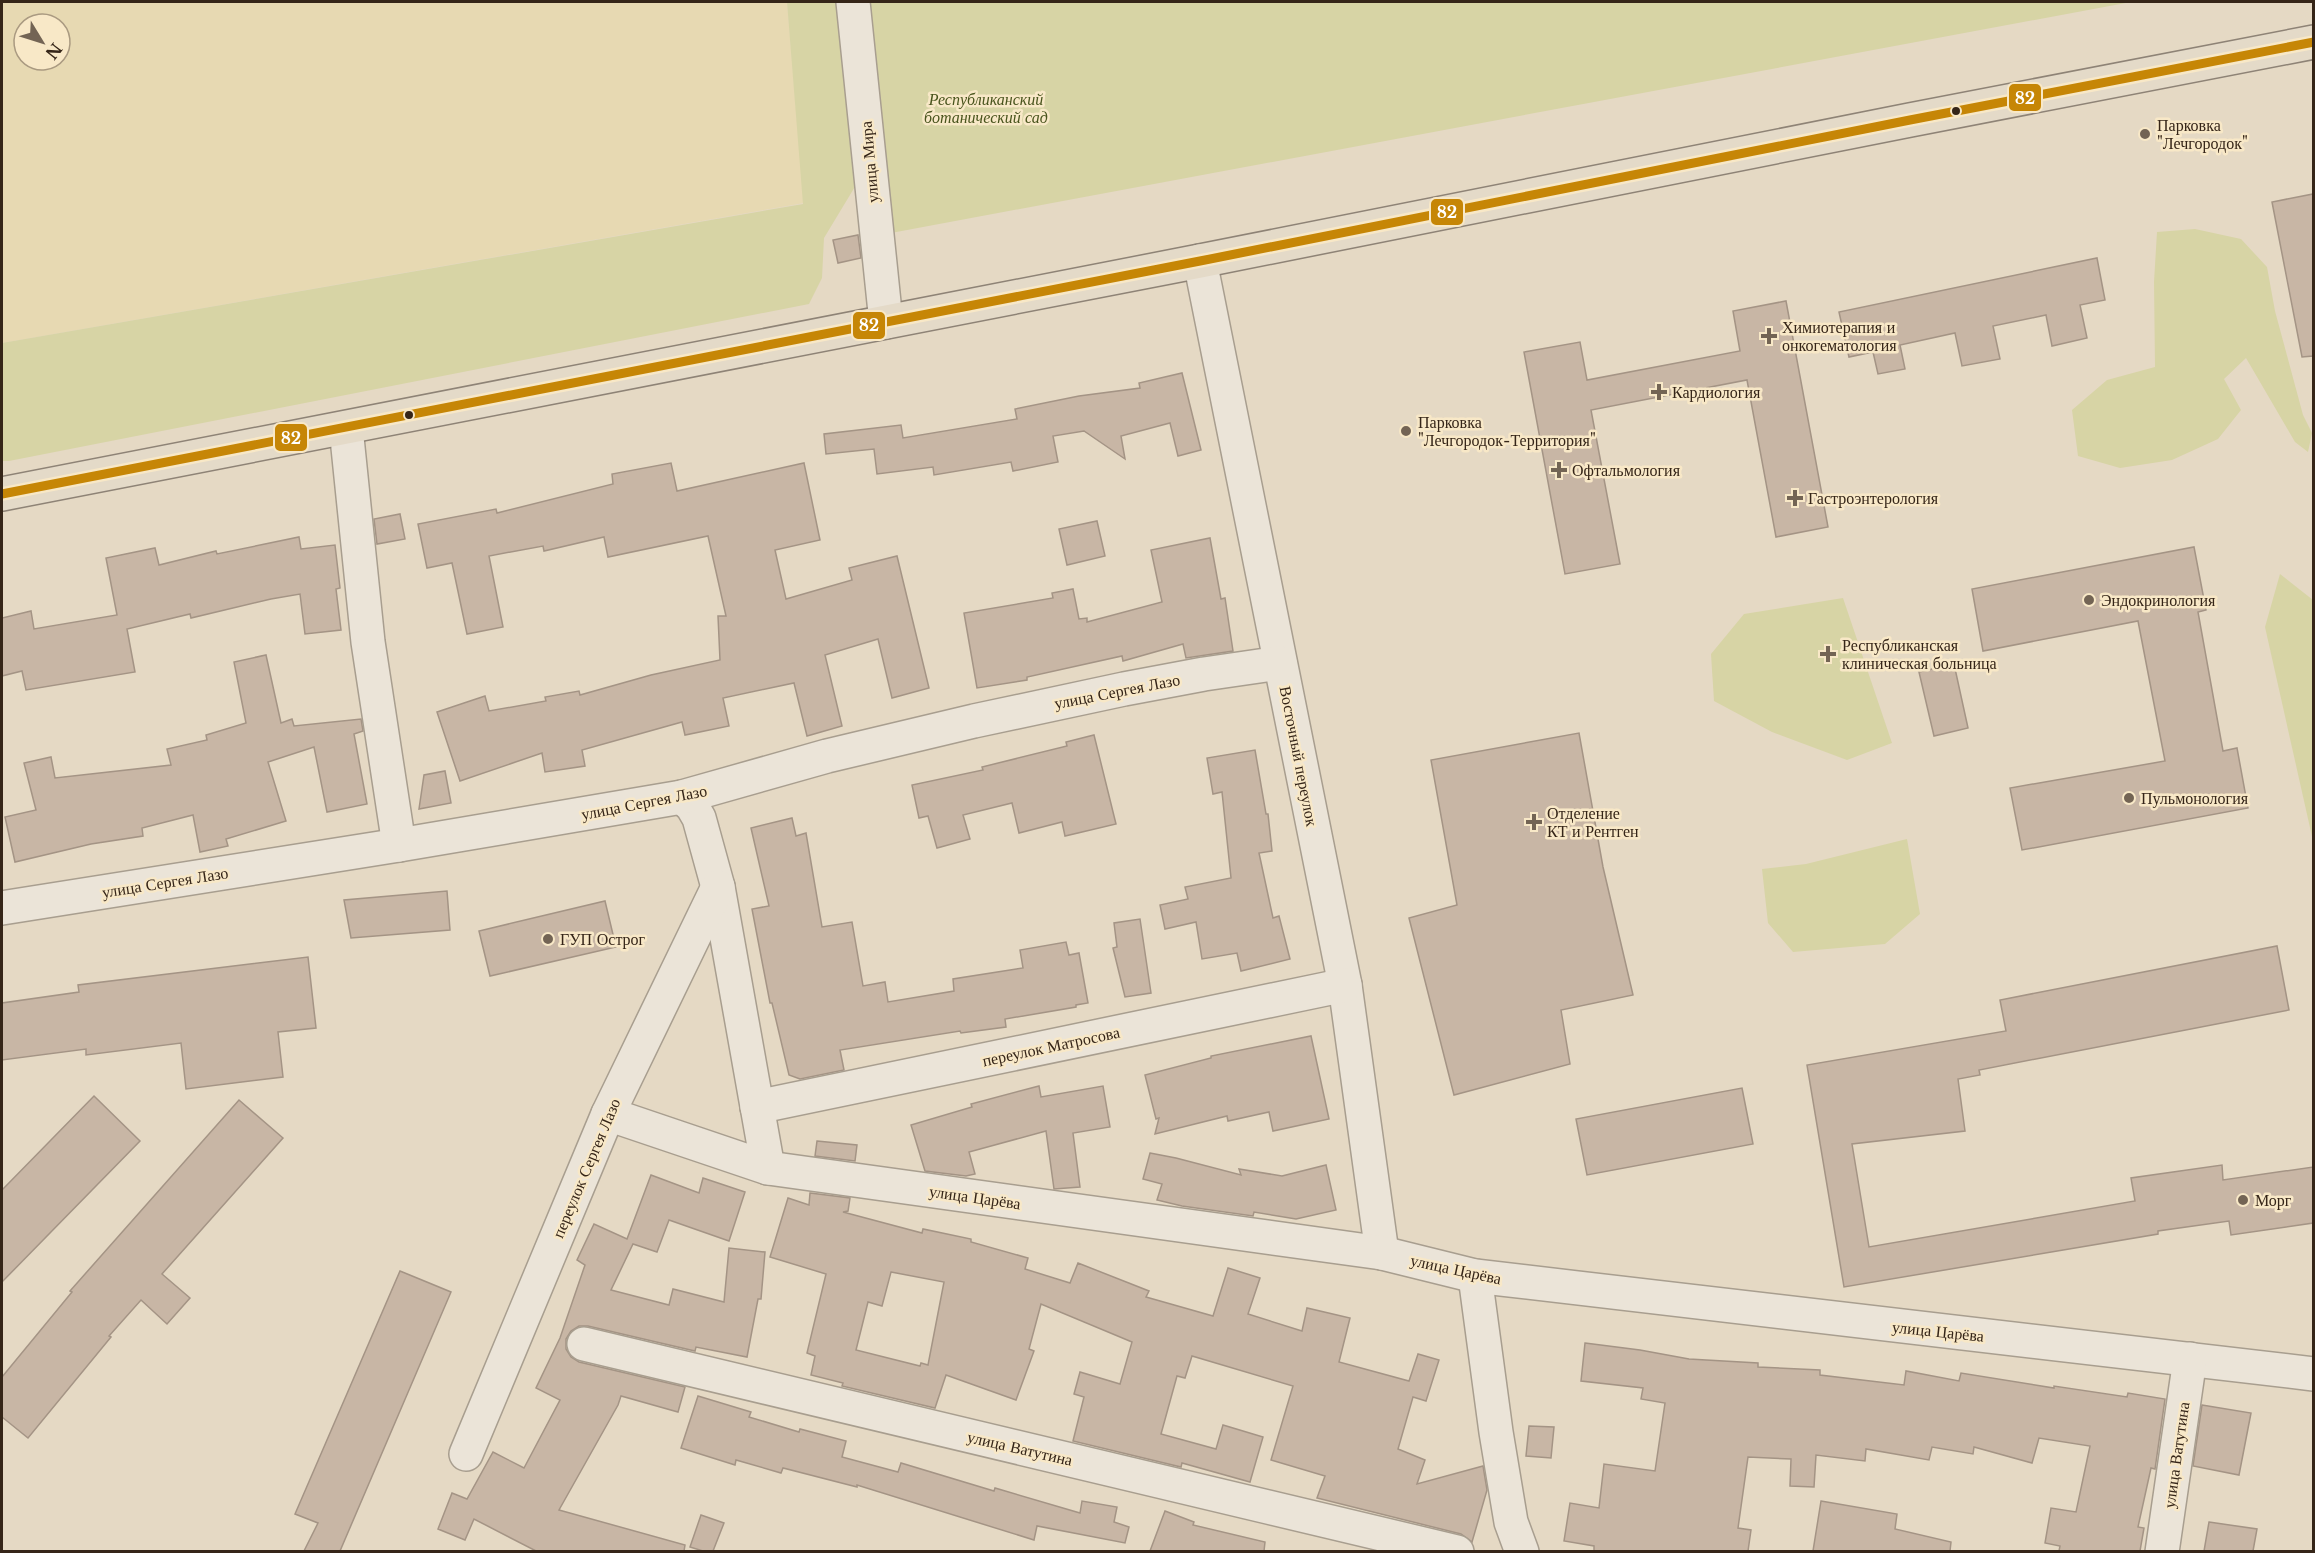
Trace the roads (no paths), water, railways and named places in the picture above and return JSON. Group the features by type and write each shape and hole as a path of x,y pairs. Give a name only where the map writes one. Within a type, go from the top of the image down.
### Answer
{"main road":[{"path":"2,494 2313,42"}],"street":[{"name":"улица Мира","path":"854,2 876,243 886,322"},
{"name":"Восточный переулок","path":"1200,261 1345,985 1382,1253"},
{"path":"346,428 368,642 399,845"},
{"name":"улица Сергея Лазо","path":"2,908 682,797 827,756 974,721 1136,687 1280,663"},
{"path":"682,797 692,806 699,818 718,887 768,1168"},
{"name":"переулок Сергея Лазо","path":"466,1454 608,1114 718,887"},
{"name":"переулок Матросова","path":"757,1107 1345,985"},
{"name":"улица Царёва","path":"608,1114 768,1168 1382,1253 1475,1276 2313,1374"},
{"path":"1475,1276 1496,1432 1511,1522 1522,1551"},
{"name":"улица Ватутина","path":"584,1344 1457,1551"},
{"name":"улица Ватутина","path":"2162,1551 2190,1359"}],"place":[{"name":"Парковка \"Лечгородок\"","path":"2145,134"},
{"name":"Химиотерапия и онкогематология","path":"1769,336"},
{"name":"Кардиология","path":"1659,392"},
{"name":"Парковка \"Лечгородок-Территория\"","path":"1406,431"},
{"name":"Офтальмология","path":"1559,470"},
{"name":"Гастроэнтерология","path":"1795,498"},
{"name":"Эндокринология","path":"2089,600"},
{"name":"Республиканская клиническая больница","path":"1828,654"},
{"name":"Пульмонология","path":"2129,798"},
{"name":"Отделение КТ и Рентген","path":"1534,822"},
{"name":"ГУП Острог","path":"548,939"},
{"name":"Морг","path":"2243,1200"}],"park label":[{"name":"Республиканский ботанический сад","path":"986,108"}]}
